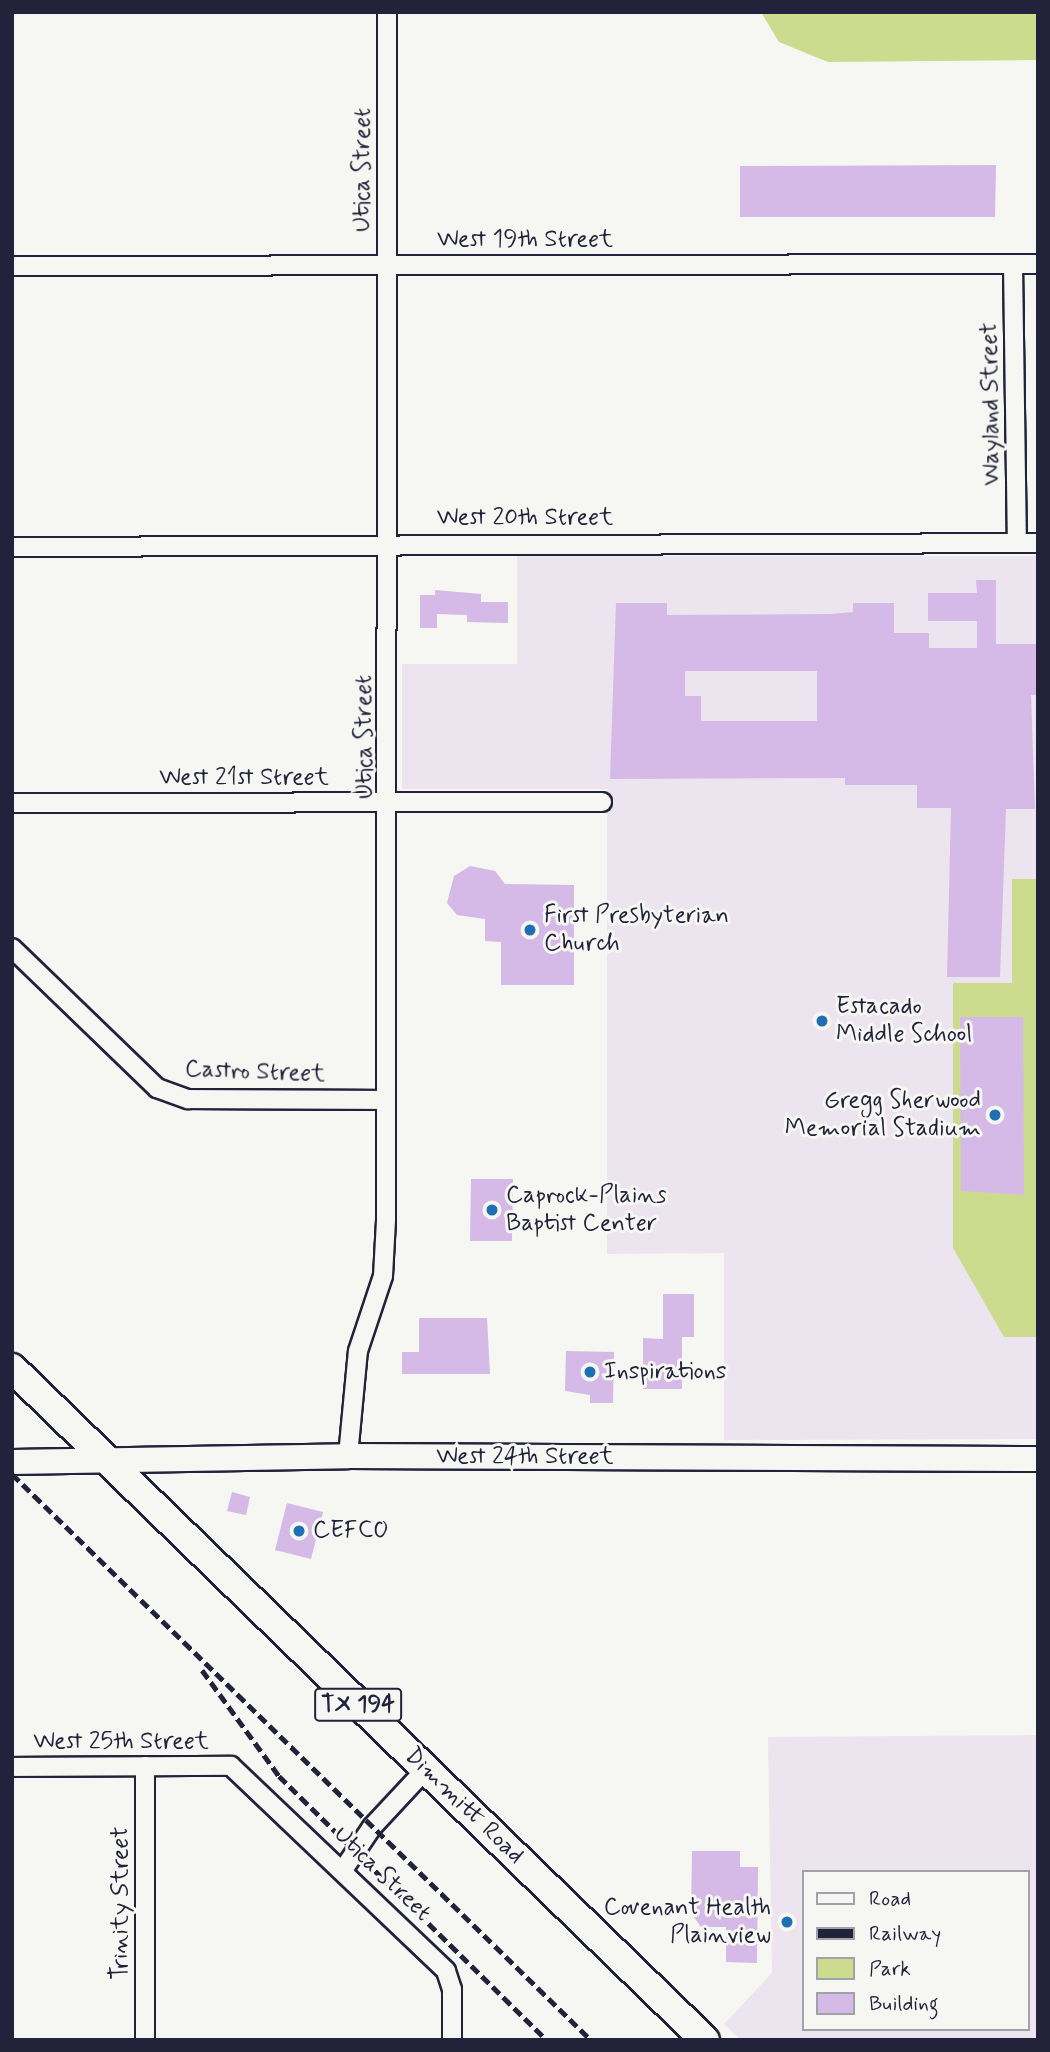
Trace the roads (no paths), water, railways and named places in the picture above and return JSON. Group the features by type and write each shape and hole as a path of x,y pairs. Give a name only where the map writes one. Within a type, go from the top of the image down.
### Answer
{"main road":[{"name":"Dimmitt Road","path":"12,1368 102,1461 426,1769 705,2040"},
{"name":"West 24th Street","path":"12,1462 348,1457 1038,1459"}],"street":[{"name":"Utica Street","path":"348,1457 358,1351 383,1276 390,803 387,12"},
{"name":"Wayland Street","path":"1013,264 1017,543"},
{"name":"West 19th Street","path":"12,266 1038,264"},
{"name":"West 20th Street","path":"12,547 387,543 1038,543"},
{"name":"West 21st Street","path":"12,803 602,802"},
{"name":"Castro Street","path":"12,948 157,1088 188,1099 386,1100"},
{"name":"Trinity Street","path":"145,1766 145,2040"},
{"name":"Utica Street","path":"231,1766 446,1970 452,1989 452,2040"},
{"name":"West 25th Street","path":"12,1767 231,1766"},
{"path":"343,1870 373,1826 426,1769"}],"railway":[{"path":"12,1474 591,2040"},
{"path":"202,1670 279,1776 547,2040"}],"place":[{"name":"First Presbyterian Church","path":"530,930"},
{"name":"Estacado Middle School","path":"822,1021"},
{"name":"Gregg Sherwood Memorial Stadium","path":"995,1115"},
{"name":"Caprock-Plains Baptist Center","path":"492,1210"},
{"name":"Inspirations","path":"590,1372"},
{"name":"CEFCO","path":"299,1531"},
{"name":"Covenant Health Plainview","path":"787,1922"}]}
